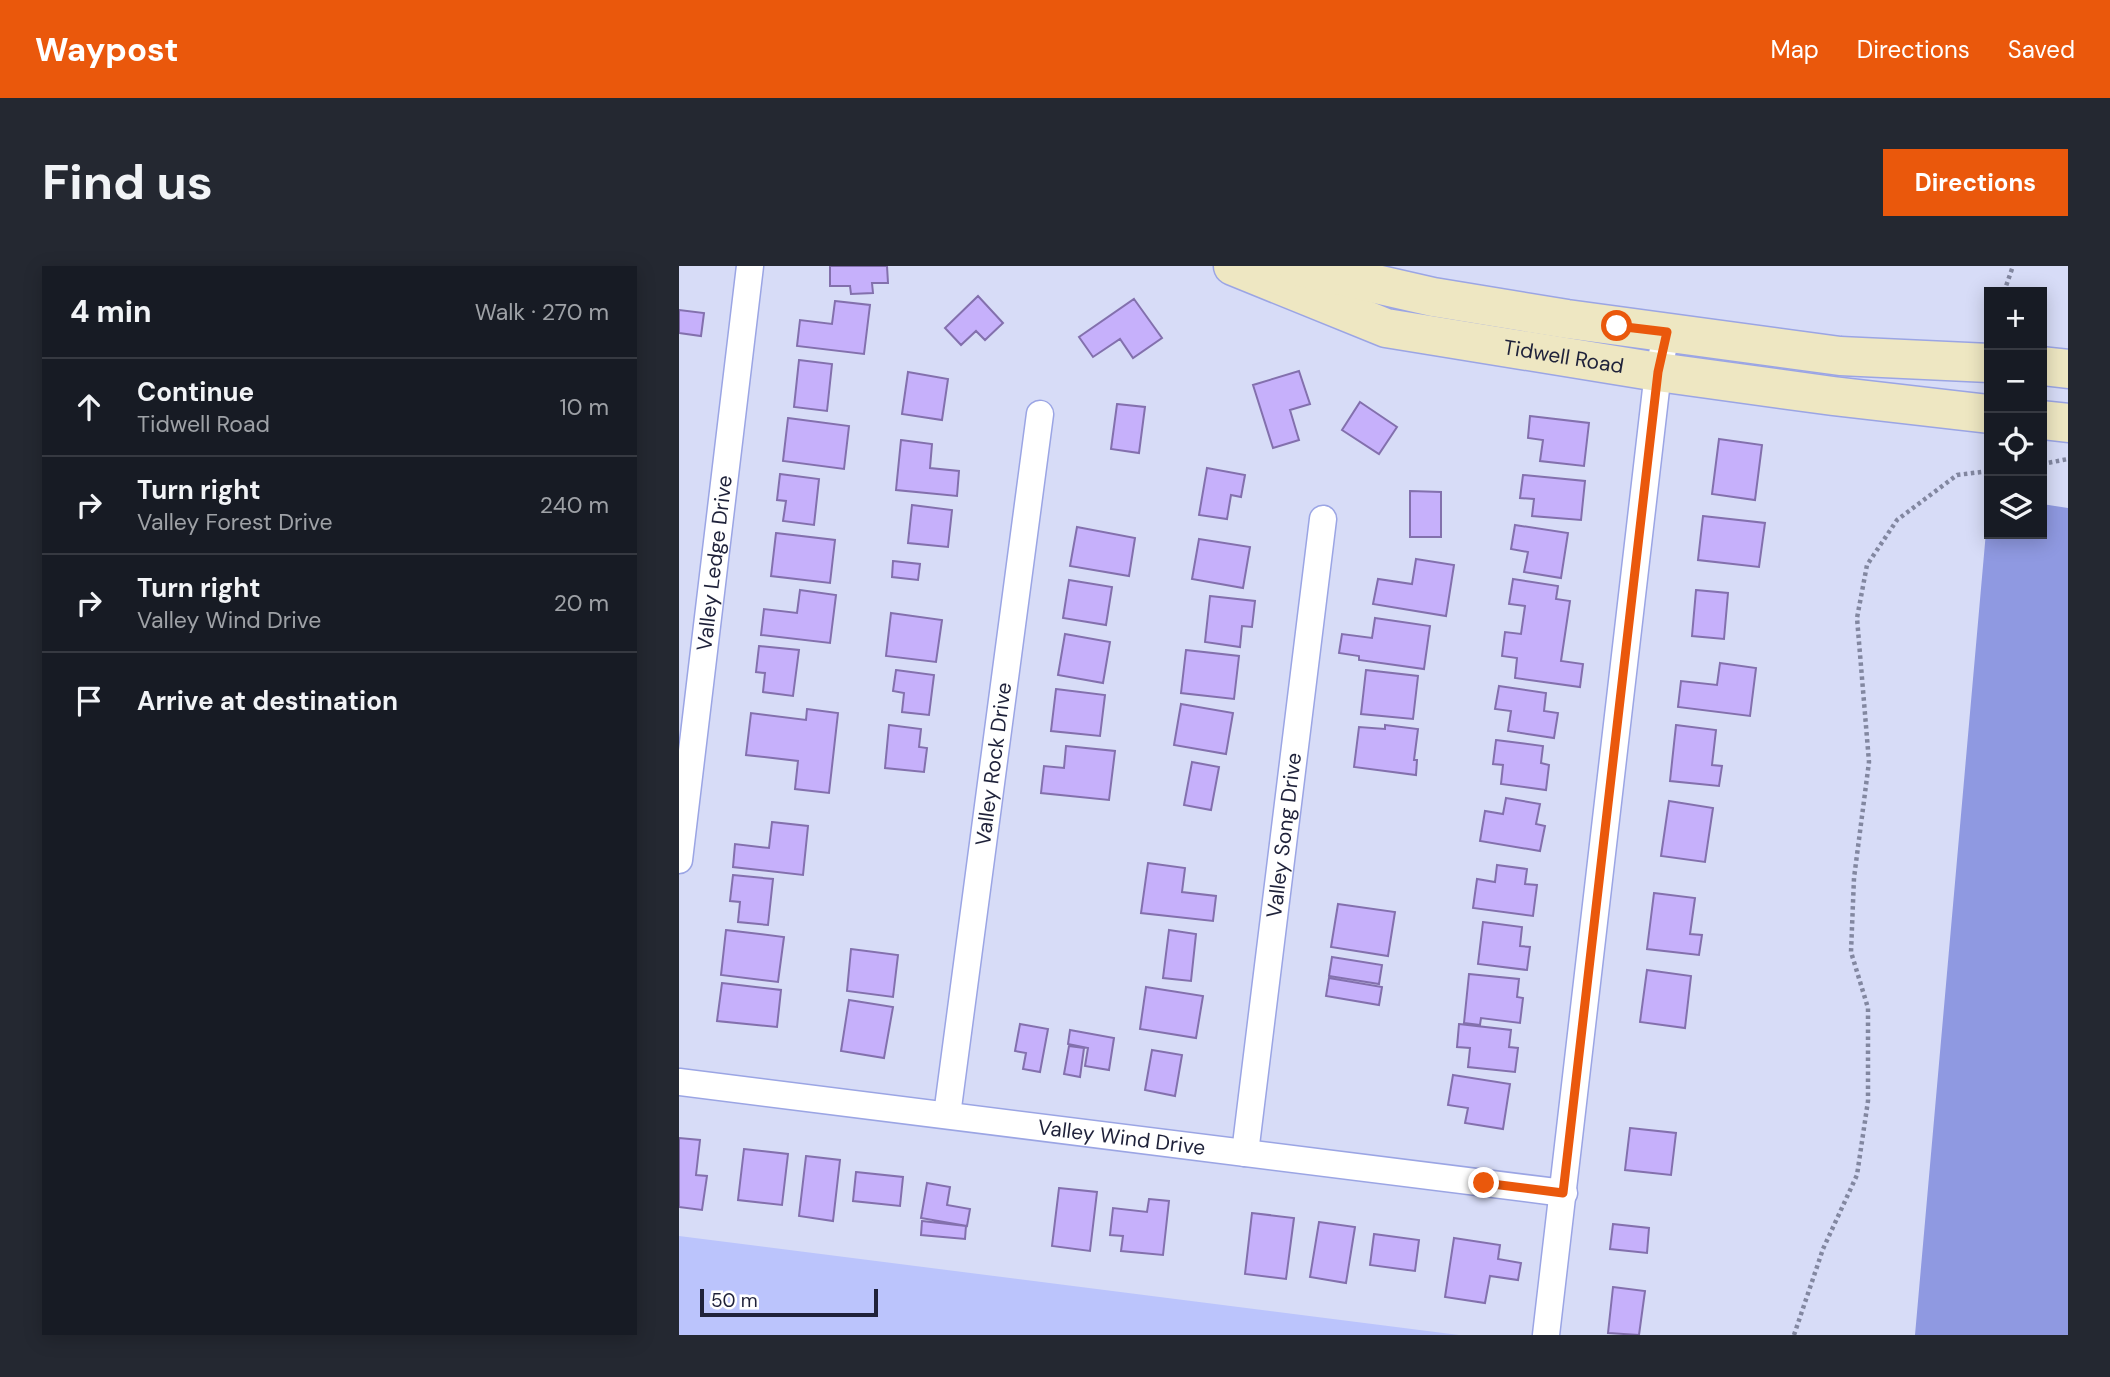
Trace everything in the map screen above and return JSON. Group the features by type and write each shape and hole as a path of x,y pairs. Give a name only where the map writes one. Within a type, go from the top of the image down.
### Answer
{"main road":[{"name":"Tidwell Road","path":"1233,266 1386,328 1658,372 1984,413"},
{"name":"Tidwell Road","path":"1297,266 1433,296 1667,332 1840,356 1984,363"},
{"path":"2047,421 2068,423"}],"street":[{"name":"Valley Ledge Drive","path":"679,860 684,772 750,266"},
{"path":"1546,1335 1658,372 1667,332"},
{"name":"Valley Rock Drive","path":"947,1115 1040,414"},
{"name":"Valley Song Drive","path":"1245,1153 1323,519"},
{"name":"Valley Wind Drive","path":"679,1082 1563,1193"}],"path":[{"path":"2006,287 2013,266"},
{"path":"2047,463 2068,458"},
{"path":"1794,1335 1823,1250 1857,1175 1868,1101 1868,1008 1851,952 1854,877 1869,762 1857,618 1867,565 1897,520 1957,475 1984,472"}],"shaded area":[{"path":"2047,505 2068,508 2068,1335 1915,1335 1985,539 2047,539"},
{"path":"679,1236 1459,1335 679,1335"}],"building":[{"path":"830,266 887,266 888,283 872,283 873,293 851,294 850,286 830,286"},
{"path":"978,296 1003,323 985,340 976,331 961,345 945,328"},
{"path":"1134,299 1162,338 1133,358 1120,339 1093,357 1079,337"},
{"path":"835,301 870,305 864,354 797,346 800,320 832,324"},
{"path":"679,310 704,313 701,336 679,333"},
{"path":"799,360 832,364 827,411 794,407"},
{"path":"1299,371 1310,404 1290,410 1299,440 1273,448 1253,385"},
{"path":"908,372 948,379 942,420 902,414"},
{"path":"1360,402 1397,427 1379,454 1342,430"},
{"path":"1117,404 1145,407 1139,453 1111,449"},
{"path":"1530,416 1589,423 1584,466 1540,461 1543,440 1528,438"},
{"path":"788,418 849,426 844,469 783,461"},
{"path":"1719,439 1762,445 1755,500 1712,494"},
{"path":"901,440 932,444 930,468 959,471 957,496 896,490"},
{"path":"1207,468 1245,475 1241,497 1231,495 1227,519 1199,515"},
{"path":"780,474 819,479 814,525 783,521 786,501 777,500"},
{"path":"1523,475 1585,481 1581,520 1532,516 1534,499 1520,498"},
{"path":"1410,491 1441,492 1441,537 1410,537"},
{"path":"912,505 952,510 948,547 908,543"},
{"path":"1703,516 1765,523 1759,567 1698,560"},
{"path":"1515,525 1568,533 1561,578 1524,572 1528,552 1511,549"},
{"path":"1077,527 1135,538 1129,576 1070,566"},
{"path":"776,533 835,540 830,583 771,576"},
{"path":"1199,539 1250,547 1243,588 1192,579"},
{"path":"1416,559 1454,565 1446,616 1373,604 1378,579 1412,584"},
{"path":"893,561 920,564 918,580 892,577"},
{"path":"1513,579 1558,586 1556,599 1570,601 1561,661 1583,664 1580,687 1515,678 1517,658 1502,656 1505,632 1521,634 1525,606 1509,604"},
{"path":"1069,580 1112,587 1106,625 1063,618"},
{"path":"800,590 836,595 830,643 761,635 764,609 797,613"},
{"path":"1696,590 1728,593 1724,639 1692,636"},
{"path":"1210,596 1255,601 1252,627 1242,626 1240,647 1205,642"},
{"path":"891,613 942,620 936,662 886,656"},
{"path":"1375,618 1430,626 1424,669 1359,660 1359,656 1339,653 1342,634 1372,638"},
{"path":"1065,634 1110,642 1103,683 1058,675"},
{"path":"759,646 799,650 793,696 763,692 765,673 756,672"},
{"path":"1186,650 1239,656 1234,699 1181,693"},
{"path":"1720,663 1756,668 1750,716 1678,707 1681,681 1717,685"},
{"path":"896,670 934,675 929,715 902,712 904,693 893,691"},
{"path":"1366,670 1418,676 1413,719 1361,714"},
{"path":"1499,686 1546,693 1544,711 1558,713 1554,738 1508,731 1511,711 1495,709"},
{"path":"1056,689 1105,695 1100,736 1051,731"},
{"path":"1181,704 1233,713 1226,754 1174,745"},
{"path":"807,709 838,713 829,793 795,789 798,761 746,755 751,713 806,720"},
{"path":"889,725 921,729 919,747 927,748 924,772 885,768"},
{"path":"1385,725 1418,729 1414,760 1417,760 1416,775 1354,767 1359,727 1385,729"},
{"path":"1676,725 1716,730 1712,765 1722,766 1719,786 1670,781"},
{"path":"1496,740 1543,746 1541,763 1549,765 1546,790 1501,784 1503,765 1493,764"},
{"path":"1066,746 1115,751 1109,800 1041,793 1044,766 1064,768"},
{"path":"1192,762 1219,767 1211,810 1184,805"},
{"path":"1506,798 1540,804 1536,824 1545,826 1540,851 1480,841 1485,811 1503,814"},
{"path":"1669,801 1713,808 1705,862 1661,856"},
{"path":"772,822 808,826 803,875 733,867 735,844 769,848"},
{"path":"1148,863 1185,868 1182,892 1216,896 1213,921 1141,913"},
{"path":"1497,865 1527,869 1525,884 1537,885 1533,916 1473,908 1477,879 1495,882"},
{"path":"733,875 773,879 768,925 738,922 740,902 730,901"},
{"path":"1654,893 1695,898 1690,934 1702,935 1699,955 1647,949"},
{"path":"1338,904 1395,912 1388,956 1331,947"},
{"path":"1483,922 1522,927 1520,946 1530,947 1527,970 1478,964"},
{"path":"726,930 784,937 778,982 721,975"},
{"path":"1169,930 1196,934 1191,981 1163,978"},
{"path":"851,949 898,955 893,997 847,991"},
{"path":"1332,957 1382,965 1379,984 1329,976"},
{"path":"1647,970 1691,976 1685,1028 1640,1022"},
{"path":"1469,974 1519,979 1517,997 1523,998 1520,1023 1481,1018 1480,1025 1464,1023"},
{"path":"1329,978 1382,987 1379,1005 1326,996"},
{"path":"722,983 781,990 777,1027 717,1021"},
{"path":"1146,987 1203,996 1196,1038 1140,1029"},
{"path":"849,1000 893,1007 884,1058 841,1051"},
{"path":"1020,1024 1048,1029 1040,1072 1023,1069 1026,1053 1015,1051"},
{"path":"1459,1024 1511,1030 1509,1047 1518,1048 1515,1072 1468,1067 1470,1048 1457,1047"},
{"path":"1070,1030 1114,1038 1109,1070 1085,1066 1088,1048 1068,1044"},
{"path":"1069,1046 1084,1048 1080,1077 1064,1074"},
{"path":"1152,1050 1182,1055 1175,1096 1145,1090"},
{"path":"1453,1075 1510,1084 1503,1129 1465,1123 1468,1108 1448,1105"},
{"path":"1630,1128 1676,1133 1671,1175 1625,1170"},
{"path":"679,1138 700,1140 696,1175 707,1176 702,1210 679,1207"},
{"path":"744,1149 788,1154 782,1205 738,1200"},
{"path":"806,1156 840,1160 833,1221 799,1216"},
{"path":"856,1172 903,1177 900,1206 853,1201"},
{"path":"927,1183 950,1187 947,1205 970,1209 967,1226 921,1218"},
{"path":"1059,1188 1097,1192 1090,1251 1052,1246"},
{"path":"1149,1199 1169,1201 1163,1255 1121,1251 1123,1236 1110,1235 1113,1208 1147,1212"},
{"path":"1252,1213 1294,1218 1286,1279 1245,1274"},
{"path":"922,1221 966,1226 965,1239 921,1235"},
{"path":"1319,1222 1355,1227 1346,1283 1310,1277"},
{"path":"1613,1224 1649,1228 1647,1253 1610,1249"},
{"path":"1374,1234 1419,1240 1415,1271 1370,1265"},
{"path":"1454,1238 1500,1245 1498,1259 1521,1263 1518,1280 1490,1276 1485,1303 1445,1297"},
{"path":"1613,1287 1645,1291 1639,1335 1608,1333"}],"route":[{"path":"1484,1183 1563,1193 1658,372 1667,332 1617,326"}]}
